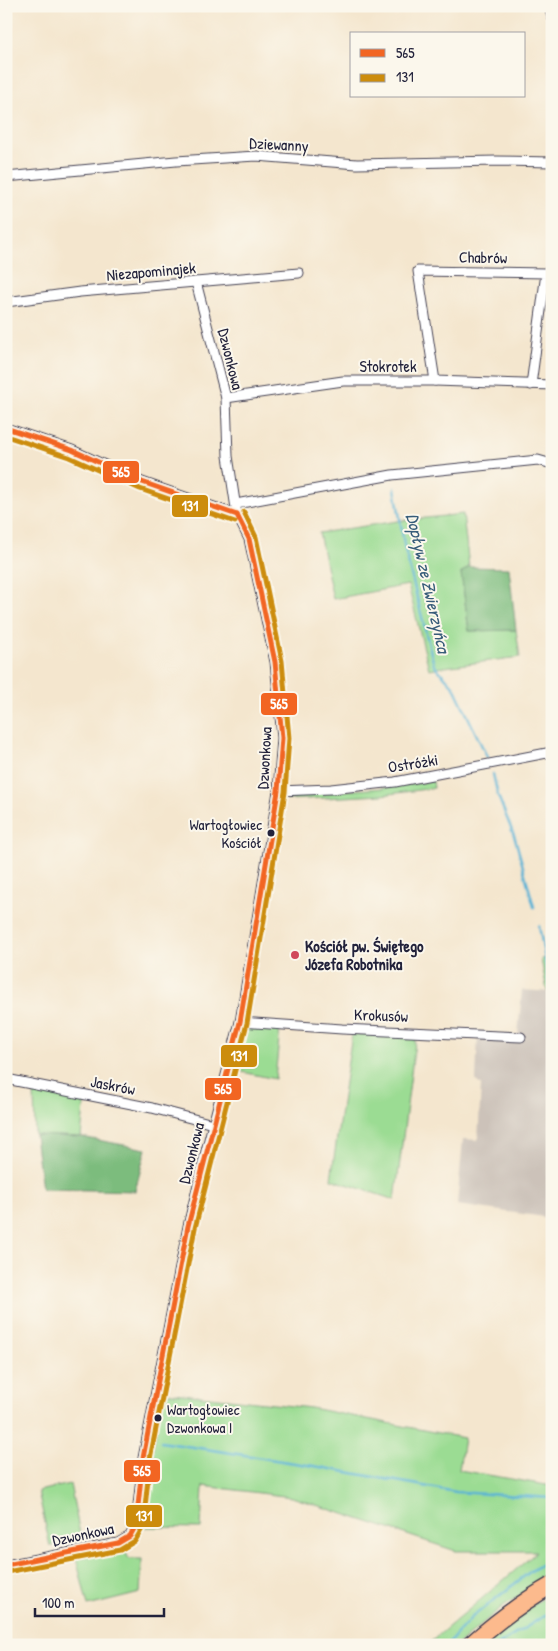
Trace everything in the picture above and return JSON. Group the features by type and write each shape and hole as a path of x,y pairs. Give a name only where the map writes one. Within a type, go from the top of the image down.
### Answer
{"highway":[{"path":"470,1645 498,1620 530,1597 552,1585"}],"street":[{"path":"549,6 552,16"},
{"name":"Dziewanny","path":"6,177 176,161 256,156 357,164 496,161 552,162"},
{"name":"Chabrów","path":"435,380 418,271 546,273 531,385"},
{"name":"Niezapominajek","path":"6,302 80,292 299,272"},
{"name":"Dzwonkowa","path":"6,1565 118,1543 124,1541 133,1532 137,1518 142,1465 188,1226 240,1022 278,791 282,738 275,662 250,539 237,515 228,456 226,398 196,282"},
{"name":"Stokrotek","path":"226,398 343,381 435,380 552,386"},
{"path":"6,428 72,450 142,482 237,515"},
{"path":"236,504 392,475 538,460 552,464"},
{"name":"Ostróżki","path":"278,791 331,789 395,782 552,752"},
{"name":"Krokusów","path":"240,1022 342,1029 521,1037"},
{"name":"Jaskrów","path":"6,1079 152,1108 213,1124"}],"shaded area":[{"path":"522,990 552,992 552,1218 457,1205 463,1139 478,1140 481,1085 476,1081 478,1032 518,1035"}],"green space":[{"path":"463,514 469,567 461,573 469,631 516,630 520,657 429,669 408,585 333,599 319,533 398,521"},
{"path":"469,567 509,568 516,630 469,631 461,573"},
{"path":"433,781 434,788 382,795 287,800 285,798 296,797 296,794 383,788"},
{"path":"552,958 552,992 547,991 541,959"},
{"path":"245,1026 280,1028 275,1079 233,1070"},
{"path":"352,1034 416,1034 395,1200 331,1179"},
{"path":"34,1087 85,1097 81,1137 35,1135"},
{"path":"35,1135 81,1137 146,1149 135,1191 42,1189"},
{"path":"163,1392 311,1408 464,1438 459,1470 552,1486 552,1576 503,1606 457,1645 427,1645 536,1551 456,1551 292,1497 203,1486 201,1528 143,1527 145,1492"},
{"path":"70,1484 81,1539 50,1546 38,1491"},
{"path":"119,1550 125,1551 129,1559 142,1559 140,1593 88,1606 76,1558"},
{"path":"552,1593 552,1645 479,1645 507,1621"}],"waterway":[{"name":"Dopływ ze Zwierzyńca","path":"395,488 405,550 434,665 454,687 487,757"},
{"name":"Dopływ ze Zwierzyńca","path":"493,774 498,796 515,838 534,907"},
{"name":"Dopływ ze Zwierzyńca","path":"539,926 550,987 552,988"},
{"path":"161,1442 314,1466 456,1492 552,1498"},
{"path":"447,1645 471,1618 531,1571 552,1558"},
{"path":"498,1645 552,1611"}],"transit line":[{"name":"565","path":"6,428 72,450 142,482 237,515"},
{"name":"131","path":"6,436 69,457 140,489 235,522"},
{"name":"131","path":"7,1572 120,1550 135,1541 143,1527 150,1459 195,1228 247,1023 285,792 289,738 282,661 256,537 244,512"},
{"name":"565","path":"6,1565 118,1543 130,1536 136,1525 143,1458 188,1226 240,1022 278,791 282,738 275,662 249,539 237,515"}],"place":[{"name":"Wartogłowiec Kościół","path":"271,833"},
{"name":"Kościół pw. Świętego Józefa Robotnika","path":"295,955"},
{"name":"Wartogłowiec Dzwonkowa I","path":"158,1418"}]}
